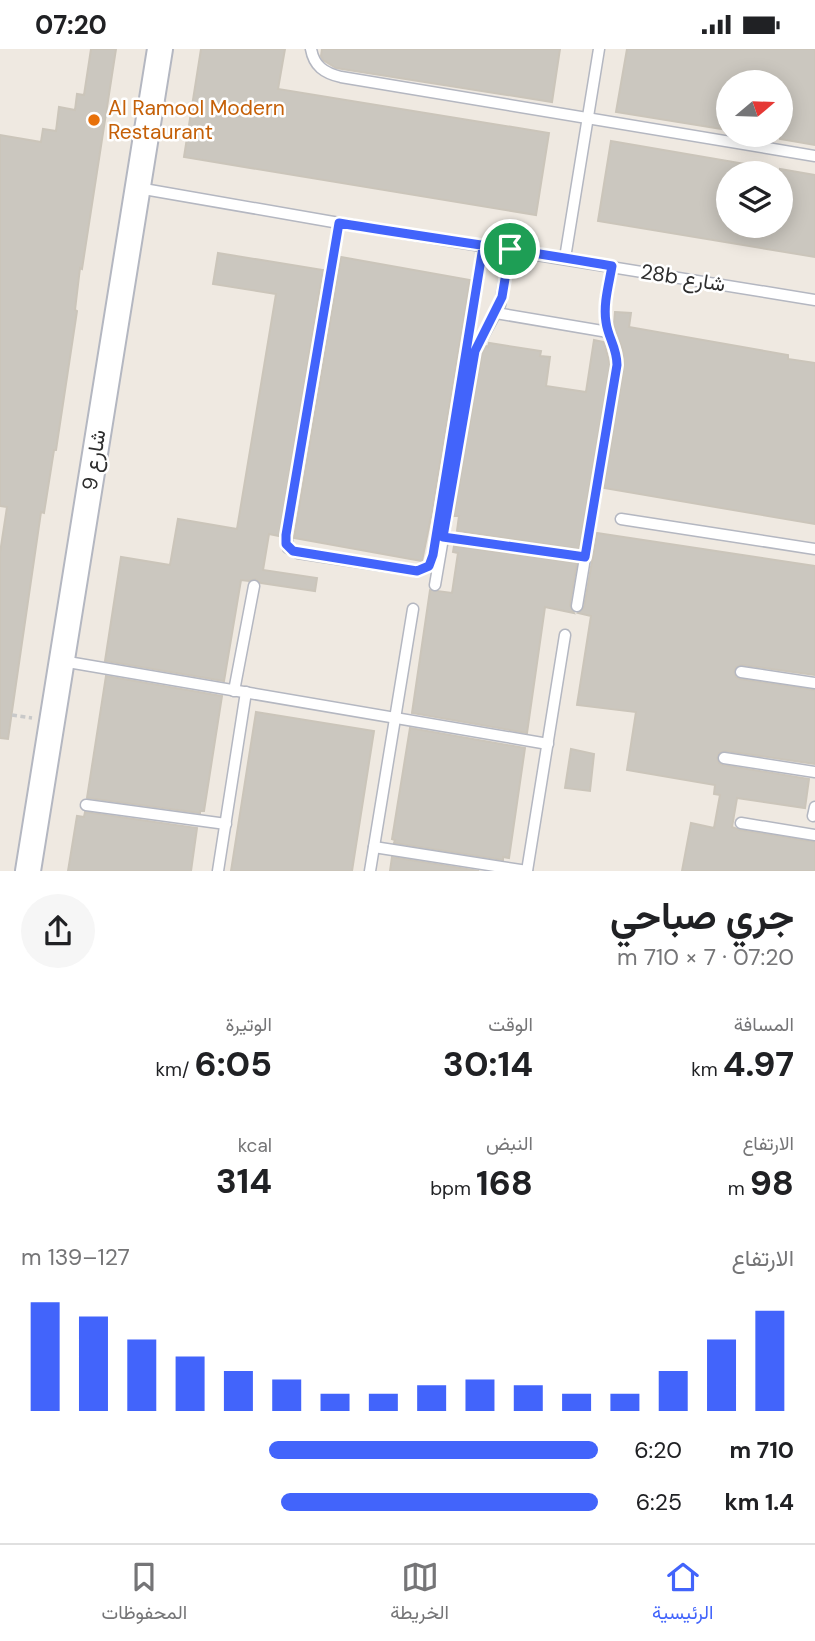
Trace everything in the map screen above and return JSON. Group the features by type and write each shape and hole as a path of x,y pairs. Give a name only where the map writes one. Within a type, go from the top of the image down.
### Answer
{"street":[{"name":"شارع 9","path":"28,871 160,49"}],"lane":[{"path":"311,49 317,65 328,74 341,77 815,156"},
{"path":"565,258 599,49"},
{"name":"28b شارع","path":"138,188 815,300"},
{"path":"339,223 286,535 288,548 298,553 417,571 429,566 433,555 483,247"},
{"path":"435,585 475,351 502,297 510,249"},
{"path":"576,606 617,365 617,353 608,332 605,313 612,266"},
{"path":"496,313 608,332"},
{"path":"621,519 815,549"},
{"path":"443,537 585,557"},
{"path":"234,691 254,586"},
{"path":"370,871 413,609"},
{"path":"374,847 527,871 565,635"},
{"path":"61,661 548,744"},
{"path":"741,672 815,683"},
{"path":"218,871 246,692"},
{"path":"724,758 815,772"},
{"path":"86,805 226,824"},
{"path":"741,823 815,835"}],"building":[{"path":"91,49 116,49 82,269 80,268 77,311 56,450 44,513 41,512 8,739 0,738 0,553 7,507 0,506 0,135 41,142 43,129 56,131 59,107 75,110 77,94 84,95"},
{"path":"201,49 285,49 278,89 549,133 536,215 184,157"},
{"path":"322,49 560,49 552,102 336,68 323,60"},
{"path":"627,49 815,49 815,145 793,141 793,70 716,70 716,128 616,112"},
{"path":"611,141 728,161 716,161 716,238 793,238 793,171 815,175 815,257 598,221"},
{"path":"218,253 323,270 279,536 269,534 263,570 317,578 315,591 261,583 255,579 241,580 224,681 105,661 121,557 170,565 178,519 237,529 276,294 213,284"},
{"path":"341,257 470,280 422,561 294,538"},
{"path":"615,312 631,313 629,327 788,355 788,359 815,363 815,524 604,488 624,366 623,351 614,325"},
{"path":"594,340 604,342 610,365 579,549 457,531 459,516 454,516 482,353 486,346 488,347 489,343 541,351 540,356 550,357 546,386 586,392"},
{"path":"597,533 815,566 815,675 742,665 736,667 734,672 740,679 815,690 815,764 725,751 719,753 717,758 723,765 809,779 805,808 737,798 732,827 815,842 815,871 682,871 691,823 714,828 720,795 714,794 715,785 627,770 636,712 577,705 591,616 578,613 584,607"},
{"path":"454,546 577,563 570,605 574,613 545,607 527,733 412,713 430,590 452,593 458,553 453,552"},
{"path":"106,676 222,696 204,811 200,813 87,798"},
{"path":"256,712 374,731 352,871 231,871"},
{"path":"410,728 525,748 509,858 503,857 503,860 394,843 395,840 392,839"},
{"path":"571,749 594,754 590,791 565,788"},
{"path":"85,812 197,828 191,871 68,871 77,816 84,817"},
{"path":"392,857 479,871 390,871"}],"place":[{"name":"Al Ramool Modern Restaurant","path":"94,120"}],"route":[{"path":"510,249 483,247 432,561 429,566 417,571 298,553 288,548 285,539 339,223 483,247 510,249 612,266 605,313 608,332 617,353 617,365 585,557 443,537 475,351 500,305 510,249"}]}
